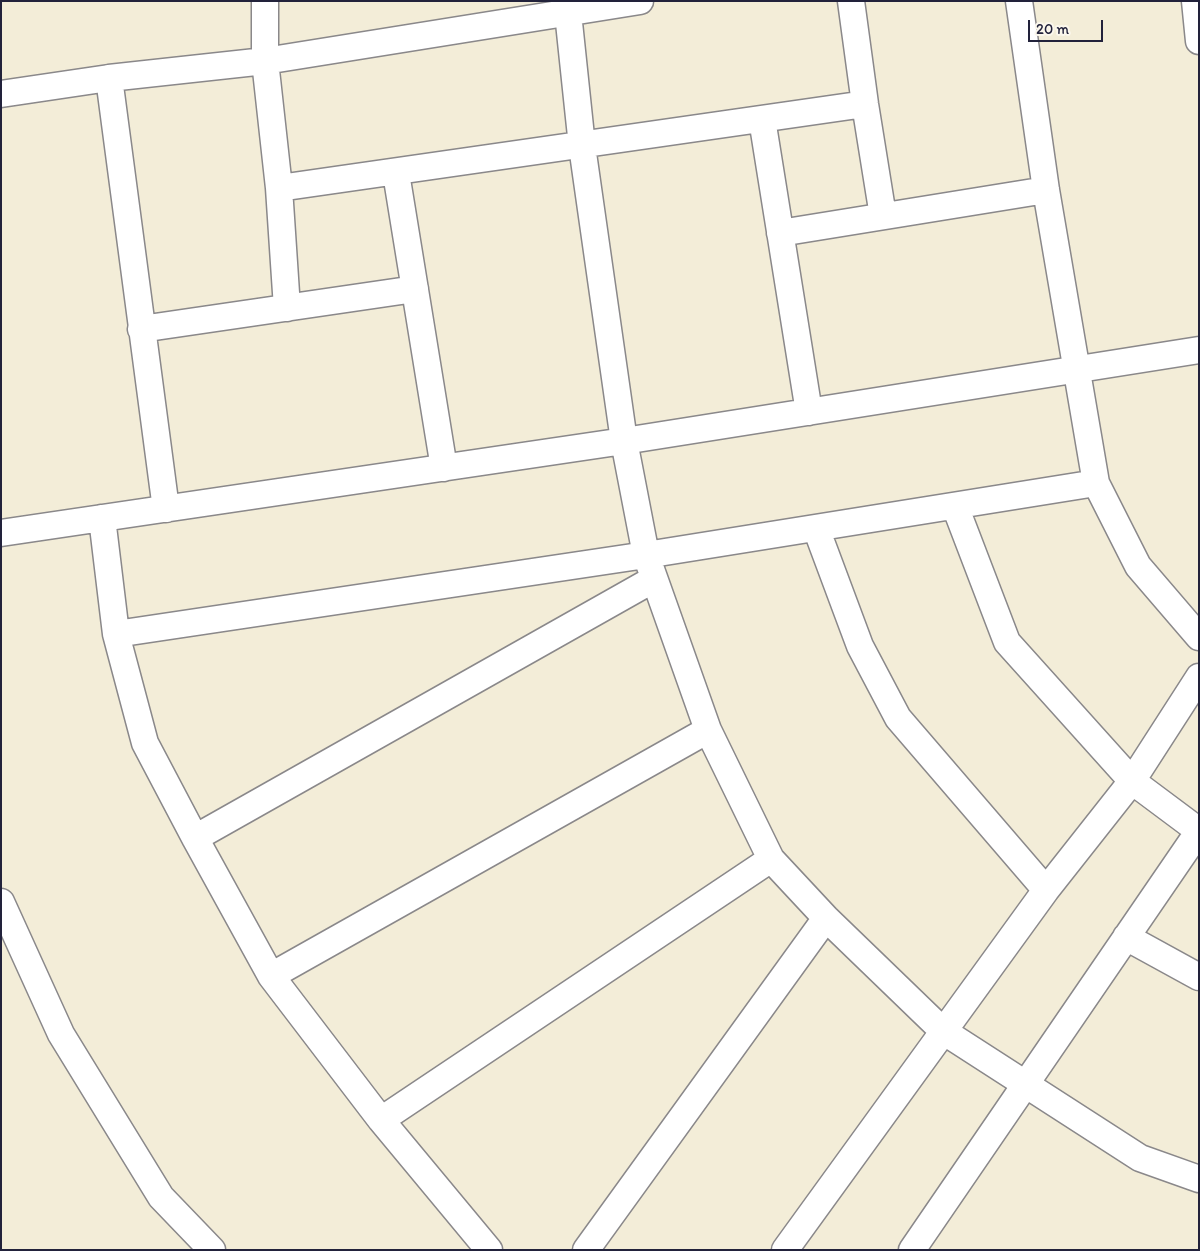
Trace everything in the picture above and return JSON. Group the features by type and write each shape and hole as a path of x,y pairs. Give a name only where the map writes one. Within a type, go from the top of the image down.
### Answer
{"street":[{"path":"265,1 265,62 279,188 287,308"},
{"path":"1,94 109,78 265,62 640,1"},
{"path":"851,1 865,104 884,216"},
{"path":"1018,1 1075,370 1096,483 1138,566 1199,637"},
{"path":"1195,1 1199,40"},
{"path":"568,13 582,146 624,441 650,567 708,730 771,859 826,918 944,1032 1140,1158 1199,1179"},
{"path":"109,78 166,509"},
{"path":"279,188 396,173 865,104"},
{"path":"762,119 809,412"},
{"path":"396,173 444,468"},
{"path":"780,233 1046,190"},
{"path":"141,329 415,289"},
{"path":"1,533 624,441 1199,350"},
{"path":"116,634 650,567 816,528 1096,483"},
{"path":"912,1250 1199,831 1132,781 1007,642 955,506"},
{"path":"102,518 116,634 145,743 195,838 271,976 381,1120 490,1250"},
{"path":"816,528 860,646 898,718 1046,890"},
{"path":"195,838 650,567"},
{"path":"785,1250 1046,890 1132,781 1199,677"},
{"path":"271,976 708,730"},
{"path":"381,1120 771,859"},
{"path":"1,902 61,1034 162,1197 212,1250"},
{"path":"586,1250 826,918"},
{"path":"1126,937 1199,977"}]}
